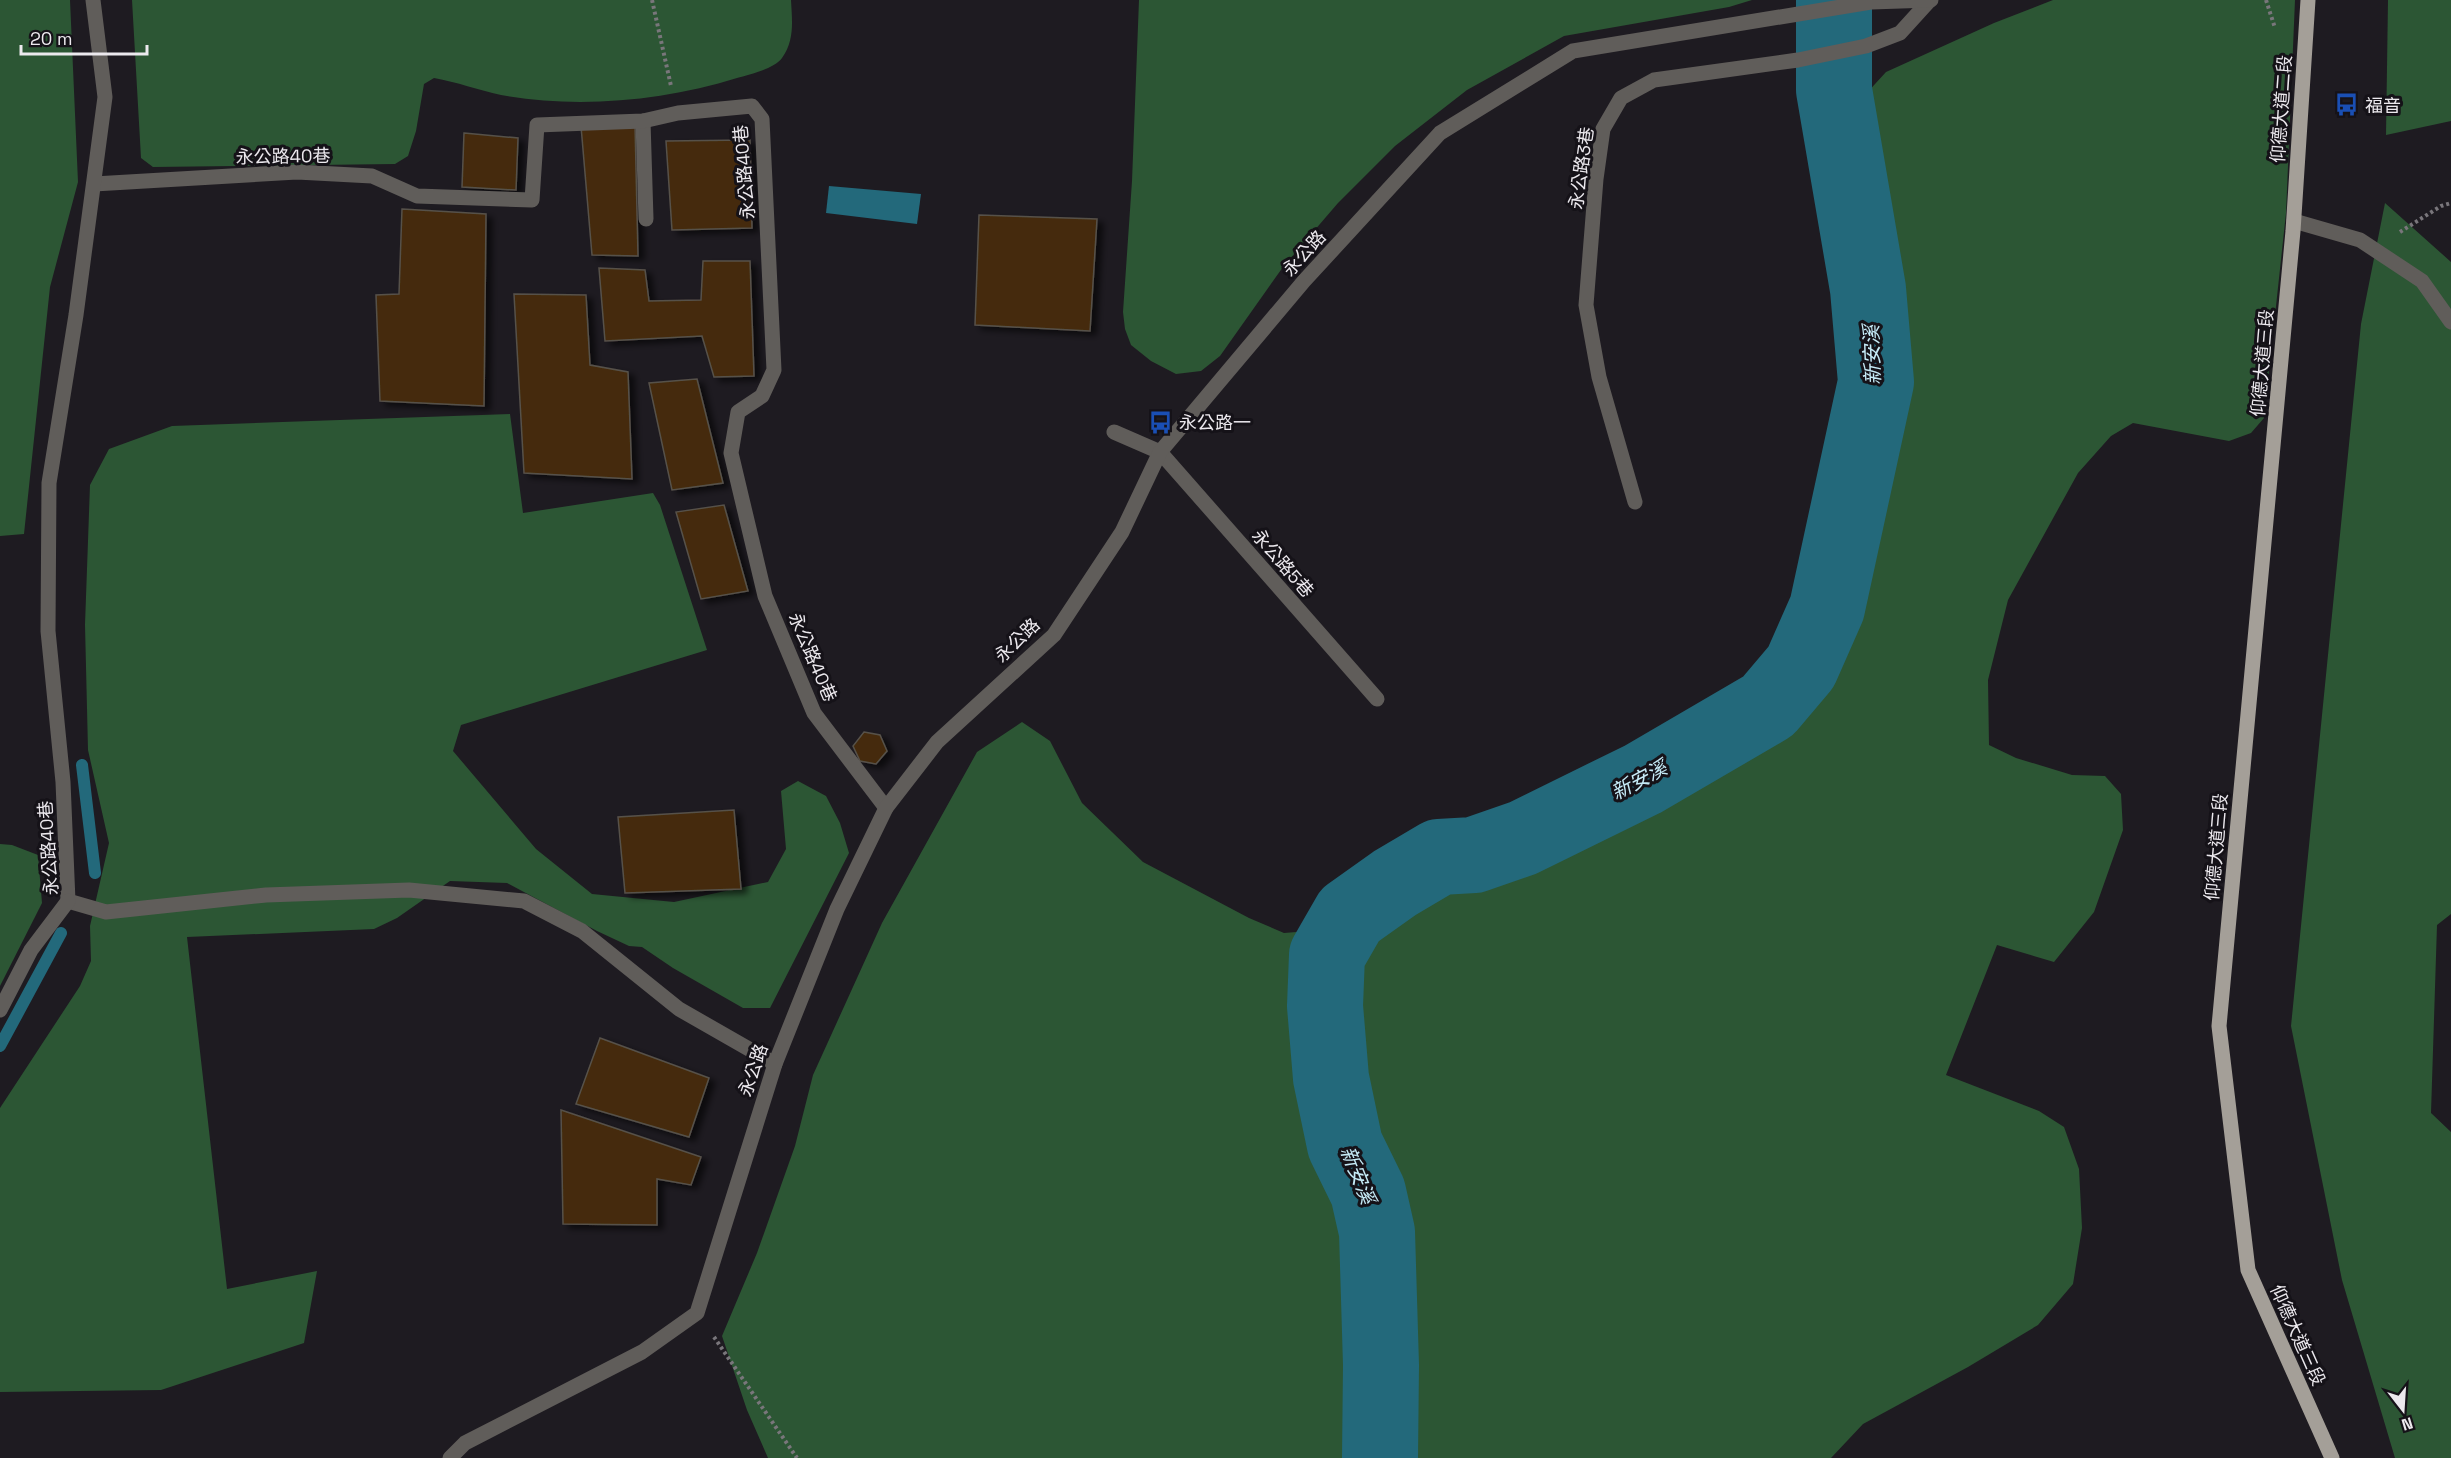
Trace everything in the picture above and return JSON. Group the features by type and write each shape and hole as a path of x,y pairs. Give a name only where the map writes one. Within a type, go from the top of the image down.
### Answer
{"main road":[{"name":"仰德大道二段","path":"2294,221 2308,0"},
{"name":"仰德大道三段","path":"2294,221 2219,1026 2248,1270 2332,1458"}],"street":[{"name":"永公路40巷","path":"93,0 105,97 76,315 49,483 48,631 63,782 68,901 106,912 266,895 409,890 524,901 582,931 679,1009 775,1064"},
{"path":"1871,2 1930,0"},
{"name":"永公路3巷","path":"1635,502 1599,377 1586,305 1596,179 1603,129 1621,98 1654,80 1798,60 1866,46 1900,33 1930,0"},
{"name":"永公路","path":"697,1312 775,1064 837,909 886,808 937,741 1054,634 1122,532 1160,452 1304,281 1440,133 1573,51 1871,2"},
{"name":"永公路40巷","path":"94,184 297,172 372,176 417,196 532,200 537,125 643,121 678,113 752,106 762,119 774,370 762,396 738,412 732,453 765,596 814,713 886,808"},
{"path":"643,121 646,219"},
{"path":"2294,221 2360,240 2422,281 2451,322"},
{"path":"1114,432 1160,452"},
{"name":"永公路5巷","path":"1160,452 1377,699"},
{"path":"0,1010 31,950 68,901"},
{"path":"450,1458 465,1443 642,1352 697,1312"}],"path":[{"path":"652,0 678,113"},
{"path":"697,1312 797,1458"}],"green space":[{"path":"0,0 70,0 78,182 50,287 24,534 0,536"},
{"path":"132,0 791,0 792,30 789,44 782,58 768,68 709,86 650,97 590,102 530,99 501,95 434,78 424,84 416,131 408,156 395,164 153,167 141,158"},
{"path":"1139,0 1752,0 1729,7 1564,36 1467,90 1395,146 1338,203 1283,267 1220,356 1201,371 1176,374 1151,361 1131,345 1125,329 1123,312 1132,181"},
{"path":"2053,0 2295,0 2286,213 2264,418 2251,433 2229,441 2133,423 2111,436 2078,473 2008,600 1988,680 1989,745 2016,758 2072,775 2105,776 2121,794 2123,830 2094,912 2054,962 1997,945 1946,1075 2039,1111 2064,1127 2079,1169 2082,1228 2073,1284 2038,1325 1968,1367 1863,1424 1831,1458 768,1458 747,1410 722,1336 757,1253 795,1146 813,1075 882,923 977,752 1022,722 1050,741 1082,803 1143,862 1249,918 1284,933 1382,925 1440,886 1531,858 1656,792 1765,728 1821,680 1851,587 1886,432 1898,342 1876,246 1860,118 1864,96 1886,72 1994,23"},
{"path":"2388,0 2451,0 2451,121 2386,135"},
{"path":"2385,203 2451,262 2451,914 2437,925 2431,1113 2451,1132 2451,1458 2395,1458 2342,1280 2291,1026 2361,324"},
{"path":"510,414 523,513 653,493 660,505 707,650 461,725 453,751 536,849 592,894 674,902 768,882 786,849 781,791 798,781 826,796 840,823 849,853 770,1008 743,1008 673,968 642,947 629,946 597,931 507,883 450,881 397,918 374,929 187,937 227,1289 317,1271 304,1343 161,1390 0,1392 0,1108 80,986 91,961 90,926 109,843 88,750 85,625 90,485 109,449 172,426"},
{"path":"0,844 12,845 38,855 42,903 0,986"}],"water":[{"path":"829,186 921,194 917,224 826,213"}],"building":[{"path":"635,125 638,256 592,255 581,126"},
{"path":"464,133 518,138 516,190 462,187"},
{"path":"750,140 752,228 672,230 666,141"},
{"path":"402,209 486,214 484,406 380,401 376,295 399,294"},
{"path":"979,215 1097,219 1090,331 975,325"},
{"path":"703,261 750,261 754,376 714,377 702,336 605,341 599,268 645,270 649,301 701,300"},
{"path":"514,294 586,295 590,365 628,372 632,479 524,473"},
{"path":"697,379 723,483 672,490 649,383"},
{"path":"724,505 748,591 701,599 676,512"},
{"path":"864,732 880,735 887,751 876,764 860,761 853,746"},
{"path":"734,810 741,889 625,893 618,817"},
{"path":"600,1038 709,1078 689,1137 576,1104"},
{"path":"561,1110 701,1157 691,1185 657,1179 657,1225 563,1224"}],"waterway":[{"name":"新安溪","path":"1380,1458 1381,1365 1377,1232 1368,1192 1345,1145 1331,1078 1325,1006 1327,955 1350,915 1395,883 1439,857 1474,855 1523,838 1643,779 1768,706 1801,667 1827,608 1876,382 1868,289 1834,90 1834,0"},
{"path":"82,765 95,873"},
{"path":"0,1046 61,933"}],"place":[{"name":"福音","path":"2347,105"},
{"name":"永公路一","path":"1161,422"}]}
